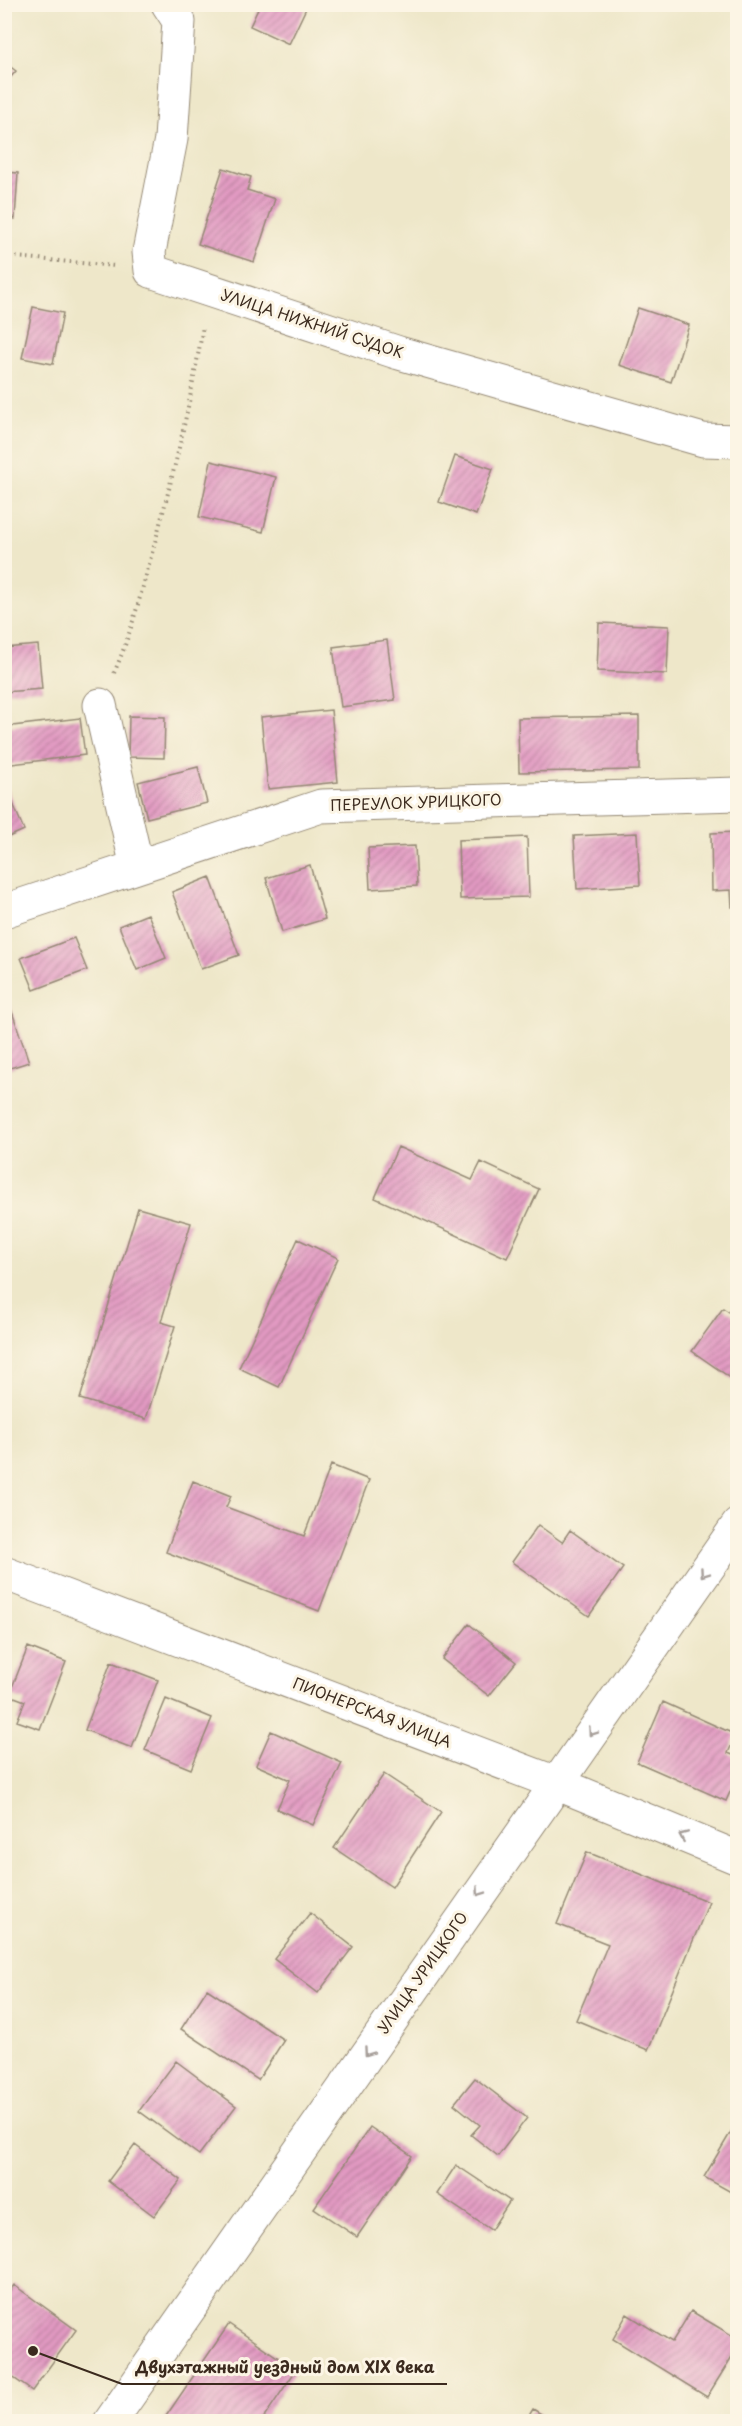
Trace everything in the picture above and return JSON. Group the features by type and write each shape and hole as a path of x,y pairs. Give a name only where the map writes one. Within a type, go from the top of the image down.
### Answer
{"street":[{"name":"УЛИЦА НИЖНИЙ СУДОК","path":"179,10 171,139 149,252 151,271 411,357 703,440 738,441"},
{"path":"100,705 137,867"},
{"name":"ПЕРЕУЛОК УРИЦКОГО","path":"4,912 321,806 738,794"},
{"name":"УЛИЦА УРИЦКОГО","path":"110,2421 738,1525"},
{"name":"ПИОНЕРСКАЯ УЛИЦА","path":"4,1573 556,1783 738,1858"}],"path":[{"path":"4,256 110,265"},
{"path":"100,705 129,639 186,419 197,363"}],"building":[{"path":"253,4 308,4 289,44 250,26 259,7"},
{"path":"4,62 16,71 4,85"},
{"path":"223,168 251,177 247,190 275,199 254,262 198,244"},
{"path":"4,172 18,173 15,219 4,218"},
{"path":"33,307 63,313 53,364 22,358"},
{"path":"638,308 689,325 671,382 619,365"},
{"path":"455,456 493,469 476,515 439,502"},
{"path":"211,461 276,477 263,532 199,517"},
{"path":"599,623 669,626 667,674 597,671"},
{"path":"387,640 395,700 341,707 333,647"},
{"path":"38,645 42,689 4,692 4,648"},
{"path":"331,710 338,782 268,789 261,717"},
{"path":"129,716 165,717 164,758 128,757"},
{"path":"639,716 639,770 519,772 518,718"},
{"path":"80,718 85,755 4,765 4,727"},
{"path":"198,767 207,803 147,818 138,782"},
{"path":"7,789 24,830 4,839 4,791"},
{"path":"738,832 738,907 732,907 731,890 712,891 711,833"},
{"path":"637,833 640,885 577,889 574,836"},
{"path":"527,837 529,897 460,899 458,840"},
{"path":"415,846 417,886 370,889 368,848"},
{"path":"310,865 325,919 282,932 266,878"},
{"path":"210,877 239,955 201,969 172,892"},
{"path":"148,914 166,958 137,970 119,926"},
{"path":"74,938 87,970 34,990 21,958"},
{"path":"4,988 29,1062 4,1070"},
{"path":"398,1147 472,1180 481,1162 539,1189 507,1258 375,1198"},
{"path":"138,1208 191,1223 161,1322 175,1326 146,1419 80,1399"},
{"path":"298,1239 338,1258 279,1387 239,1368"},
{"path":"723,1308 738,1318 738,1383 692,1351"},
{"path":"331,1465 369,1480 319,1611 166,1552 193,1481 231,1496 226,1507 304,1536"},
{"path":"538,1525 562,1542 570,1530 623,1568 589,1616 512,1562"},
{"path":"469,1624 516,1662 489,1696 442,1659"},
{"path":"28,1647 66,1662 40,1729 17,1721 25,1701 9,1695"},
{"path":"111,1662 158,1680 132,1748 85,1730"},
{"path":"166,1699 212,1718 191,1769 145,1750"},
{"path":"663,1702 736,1735 728,1753 738,1757 738,1774 726,1801 637,1762"},
{"path":"271,1731 342,1763 313,1825 277,1809 290,1780 256,1765"},
{"path":"384,1774 441,1812 392,1887 334,1848"},
{"path":"587,1852 709,1902 648,2050 576,2020 608,1944 557,1924"},
{"path":"310,1913 353,1947 318,1993 274,1959"},
{"path":"207,1989 284,2040 258,2080 181,2029"},
{"path":"176,2061 236,2106 199,2155 139,2111"},
{"path":"475,2078 527,2118 498,2156 471,2135 480,2125 454,2104"},
{"path":"738,2120 738,2196 704,2177"},
{"path":"370,2127 412,2156 357,2237 314,2208"},
{"path":"135,2145 181,2180 154,2216 108,2181"},
{"path":"456,2165 510,2201 491,2230 437,2194"},
{"path":"14,2285 76,2330 32,2391 4,2371 4,2299"},
{"path":"691,2311 738,2339 738,2347 707,2397 613,2339 627,2314 672,2342"},
{"path":"229,2324 296,2370 261,2422 162,2422"},
{"path":"533,2409 554,2422 525,2422"}],"place":[{"name":"Двухэтажный уездный дом XIX века","path":"33,2351"}]}
